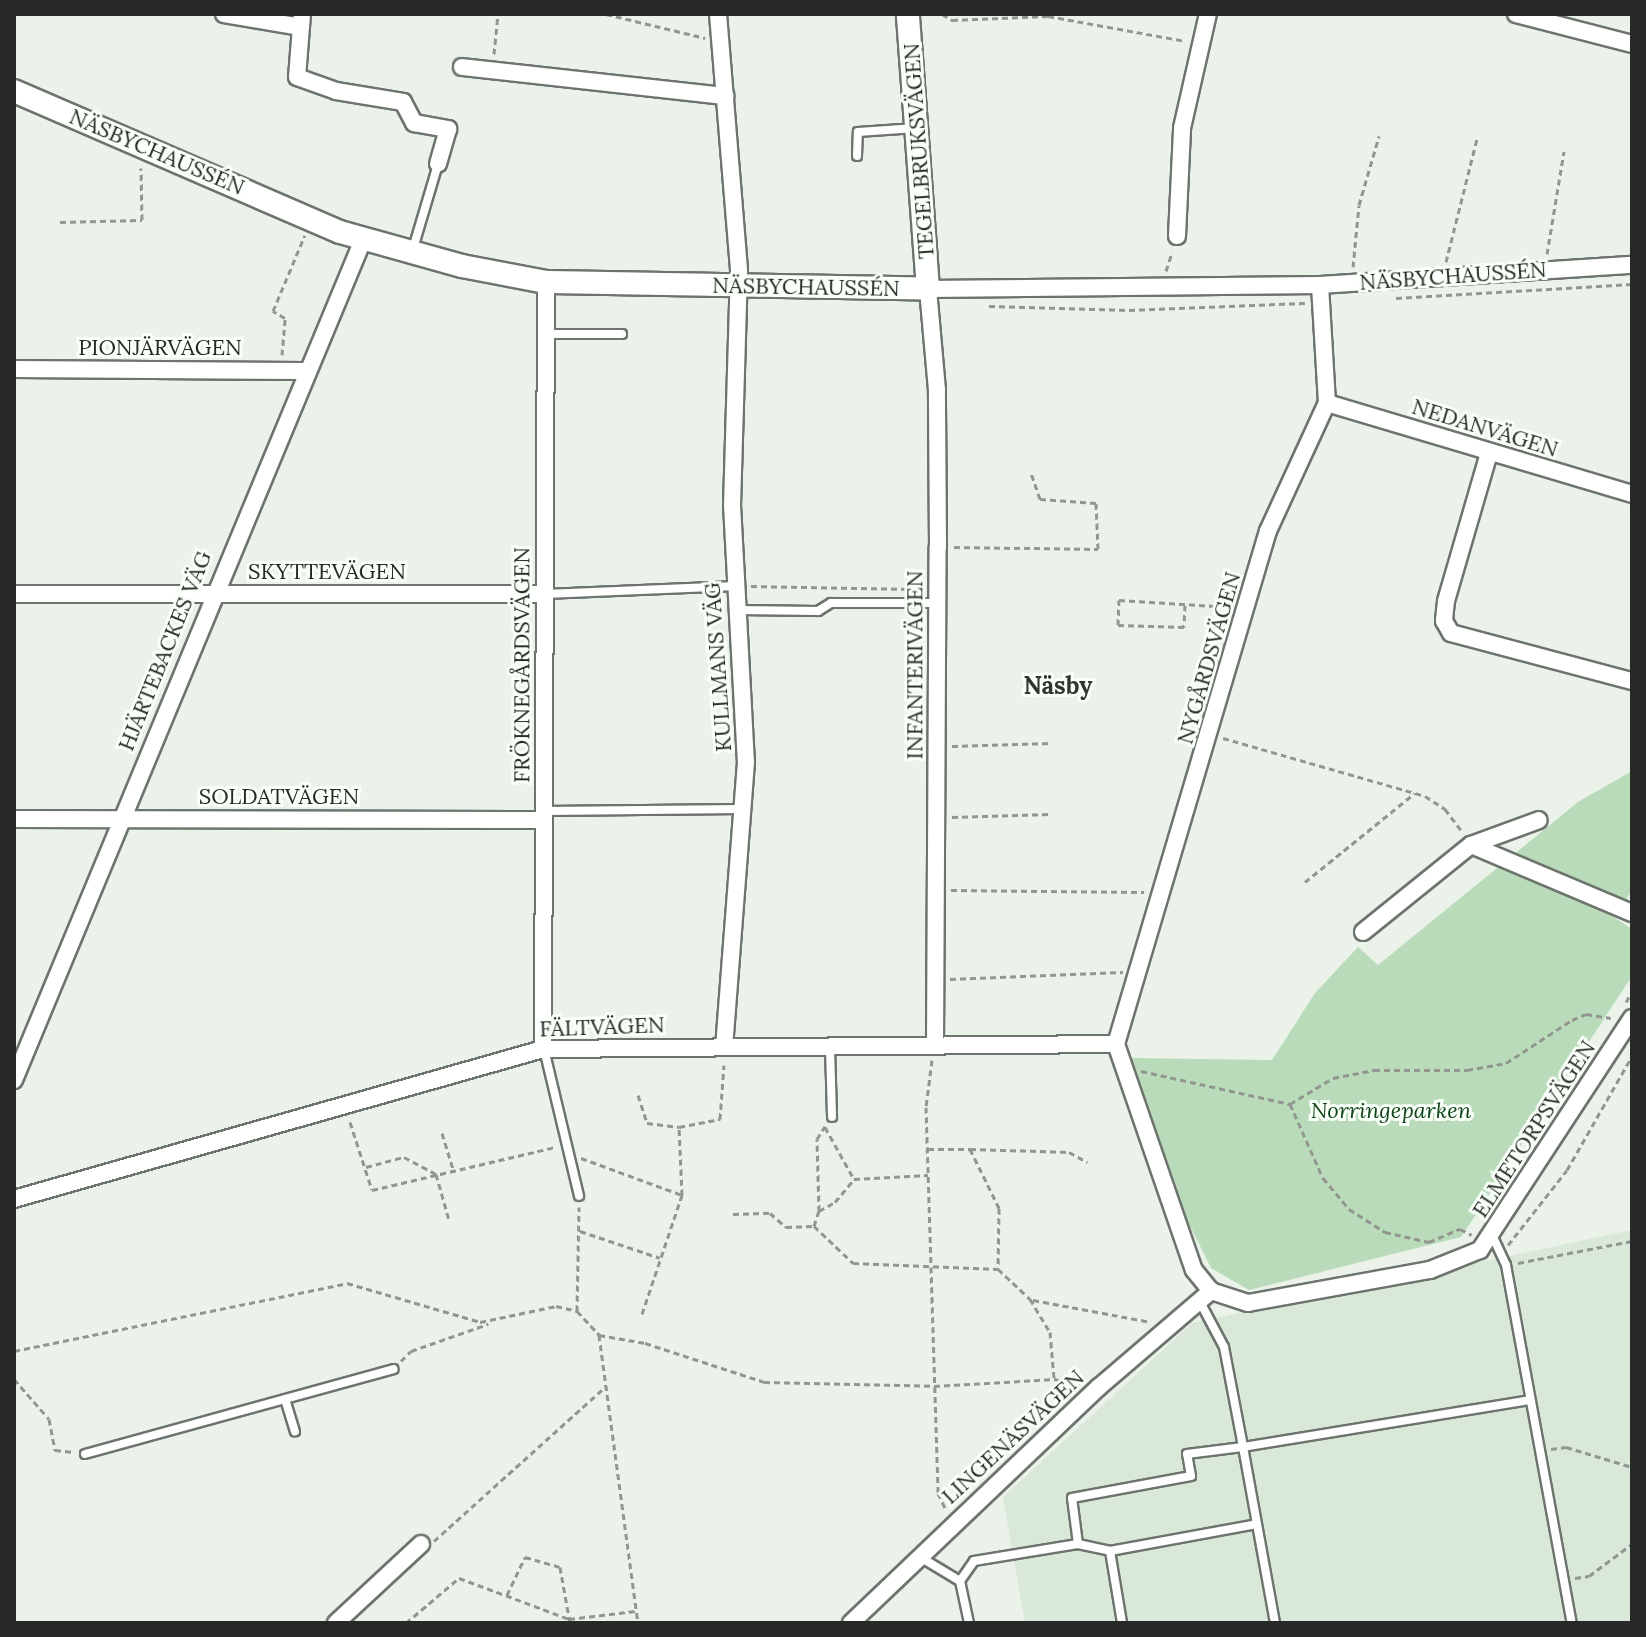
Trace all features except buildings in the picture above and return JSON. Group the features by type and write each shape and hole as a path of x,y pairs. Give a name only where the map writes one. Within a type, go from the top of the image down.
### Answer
{"street":[{"path":"224,14 301,20 297,77 336,91 403,102 414,123 448,129 438,164"},
{"name":"KULLMANS VÄG","path":"718,14 739,286 732,505 744,674 743,809 724,1046"},
{"name":"TEGELBRUKSVÄGEN","path":"908,14 928,289"},
{"path":"1177,236 1182,128 1208,14"},
{"path":"1516,14 1632,44"},
{"path":"462,67 725,96"},
{"name":"NÄSBYCHAUSSÉN","path":"14,91 363,240 546,282 928,289 1320,285 1442,267 1632,265"},
{"name":"HJÄRTEBACKES VÄG","path":"14,1080 21,1045 120,819 305,371 363,240"},
{"name":"FRÖKNEGÅRDSVÄGEN","path":"543,1049 546,282"},
{"name":"NYGÅRDSVÄGEN","path":"1116,1044 1211,735 1268,531 1327,403 1320,285"},
{"name":"INFANTERIVÄGEN","path":"928,289 937,390 938,547 931,603 937,746 935,1043"},
{"name":"PIONJÄRVÄGEN","path":"14,369 305,371"},
{"name":"NEDANVÄGEN","path":"1327,403 1632,494"},
{"path":"1489,453 1446,601 1444,621 1451,633 1632,681"},
{"name":"SKYTTEVÄGEN","path":"14,594 544,594"},
{"name":"SOLDATVÄGEN","path":"14,819 544,816"},
{"path":"1363,932 1471,845 1539,820"},
{"path":"1471,845 1632,913"},
{"name":"ELMETORPSVÄGEN","path":"1205,1296 1248,1303 1430,1270 1480,1250 1623,1019"},
{"name":"FÄLTVÄGEN","path":"14,1199 543,1049 830,1048 935,1043 1116,1044"},
{"path":"1116,1044 1205,1296"},
{"name":"LINGENÄSVÄGEN","path":"851,1623 1099,1387 1205,1296"},
{"path":"336,1623 421,1544"}],"lane":[{"path":"857,156 858,132 917,128"},
{"path":"412,253 438,164"},
{"path":"546,334 622,334"},
{"path":"544,594 736,586"},
{"path":"738,610 818,611 831,603 931,603"},
{"path":"544,816 743,809"},
{"path":"830,1048 832,1117"},
{"path":"543,1049 579,1196"},
{"path":"1492,1235 1506,1265 1572,1623"},
{"path":"1205,1296 1224,1347 1275,1623"},
{"path":"85,1454 393,1369"},
{"path":"285,1399 295,1431"},
{"path":"1078,1544 1072,1498 1191,1476 1187,1454 1530,1400"},
{"path":"960,1581 974,1561 1078,1544 1110,1551 1257,1524"},
{"path":"1110,1551 1122,1623"},
{"path":"919,1556 960,1581 969,1623"}],"path":[{"path":"492,71 498,14"},
{"path":"606,14 721,42"},
{"path":"942,14 952,20 1048,16 1200,42"},
{"path":"1353,268 1359,205 1379,136"},
{"path":"1442,267 1477,139"},
{"path":"1547,255 1564,151"},
{"path":"60,222 142,220 141,160"},
{"path":"281,371 285,318 273,311 307,230"},
{"path":"1177,236 1164,275 1177,275"},
{"path":"1533,256 1562,254"},
{"path":"1442,267 1461,261"},
{"path":"1340,269 1365,267"},
{"path":"938,547 1098,549 1096,503 1040,499 1031,473"},
{"path":"736,586 924,589 931,603"},
{"path":"1119,600 1182,600 1185,605 1184,627 1118,625 1119,600"},
{"path":"1185,605 1246,607"},
{"path":"1211,735 1415,793 1445,809 1471,845"},
{"path":"937,746 1052,743"},
{"path":"1305,882 1415,793"},
{"path":"936,818 1052,814"},
{"path":"935,890 1163,892"},
{"path":"935,979 1139,971"},
{"path":"1124,1067 1290,1104 1333,1078 1374,1070 1467,1070 1506,1063 1586,1014 1623,1019"},
{"path":"935,1043 926,1107 938,1493 953,1524"},
{"path":"638,1095 647,1123 679,1127 713,1123 724,1113 724,1046"},
{"path":"1501,1254 1567,1170 1632,1056"},
{"path":"1290,1104 1323,1178 1349,1209 1399,1235 1429,1242 1460,1229 1474,1237"},
{"path":"345,1105 372,1190 453,1169 568,1149 682,1195"},
{"path":"814,1226 819,1211 817,1139 832,1117"},
{"path":"642,1314 682,1195 679,1127"},
{"path":"825,1127 854,1179"},
{"path":"442,1133 453,1169"},
{"path":"927,1149 1069,1152 1087,1162"},
{"path":"970,1149 999,1208 998,1269"},
{"path":"365,1167 404,1157 436,1174 449,1220"},
{"path":"819,1211 835,1202 854,1179 928,1175"},
{"path":"577,1311 579,1196"},
{"path":"733,1214 770,1213 786,1227 814,1226 853,1263 998,1269 1030,1299 1050,1332 1054,1379"},
{"path":"580,1231 661,1259"},
{"path":"1506,1265 1632,1241"},
{"path":"14,1351 347,1283 492,1323"},
{"path":"1030,1299 1170,1325"},
{"path":"393,1369 411,1351 492,1323 556,1306 577,1311 599,1335 637,1620 644,1623"},
{"path":"599,1335 645,1343 764,1382 934,1386 1054,1379 1099,1387"},
{"path":"14,1379 49,1419 55,1450 85,1454"},
{"path":"421,1544 438,1541 606,1386"},
{"path":"1539,1451 1566,1447 1632,1467"},
{"path":"1563,1580 1589,1576 1632,1544"},
{"path":"507,1595 525,1557 560,1567 569,1621"},
{"path":"406,1623 459,1578 569,1621 636,1611"}],"shaded area":[{"path":"1632,1230 1632,1623 1025,1623 1003,1497 1192,1323"}],"green space":[{"name":"Norringeparken","path":"1632,771 1632,890 1615,918 1632,929 1632,976 1461,1237 1249,1290 1211,1268 1188,1222 1132,1058 1272,1060 1315,993 1358,947 1378,965 1578,802"}],"district":[{"name":"Näsby","path":"1058,686"}]}
